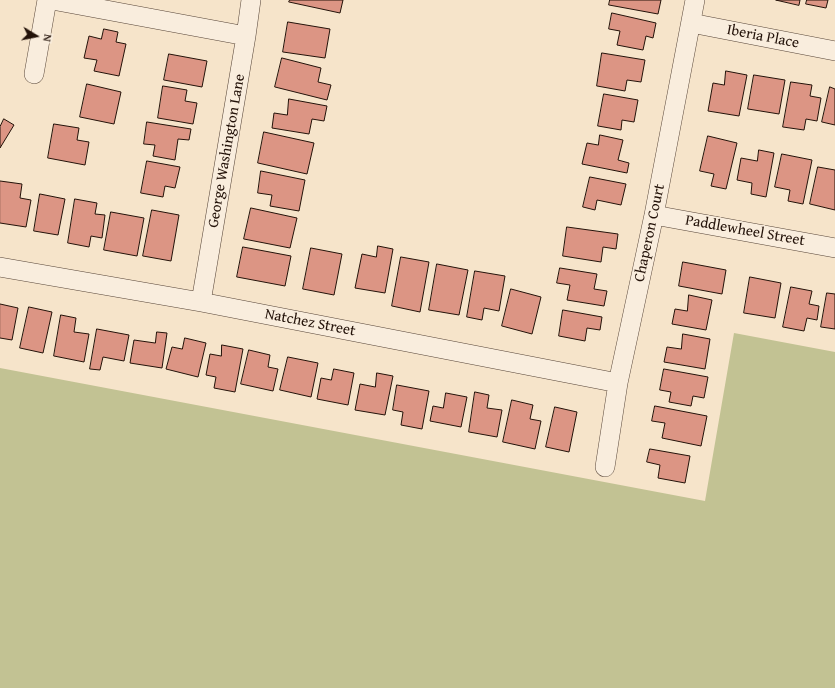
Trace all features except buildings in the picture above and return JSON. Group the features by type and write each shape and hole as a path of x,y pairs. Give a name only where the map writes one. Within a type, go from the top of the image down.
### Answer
{"street":[{"path":"34,74 47,0"},
{"path":"52,0 246,36"},
{"name":"George Washington Lane","path":"202,302 251,0"},
{"name":"Chaperon Court","path":"605,467 618,382 654,215 695,0"},
{"name":"Iberia Place","path":"691,23 835,51"},
{"name":"Paddlewheel Street","path":"654,215 835,248"},
{"name":"Natchez Street","path":"0,267 202,302 618,382"}],"green space":[{"path":"734,333 835,352 835,688 0,688 0,368 705,501"}]}
